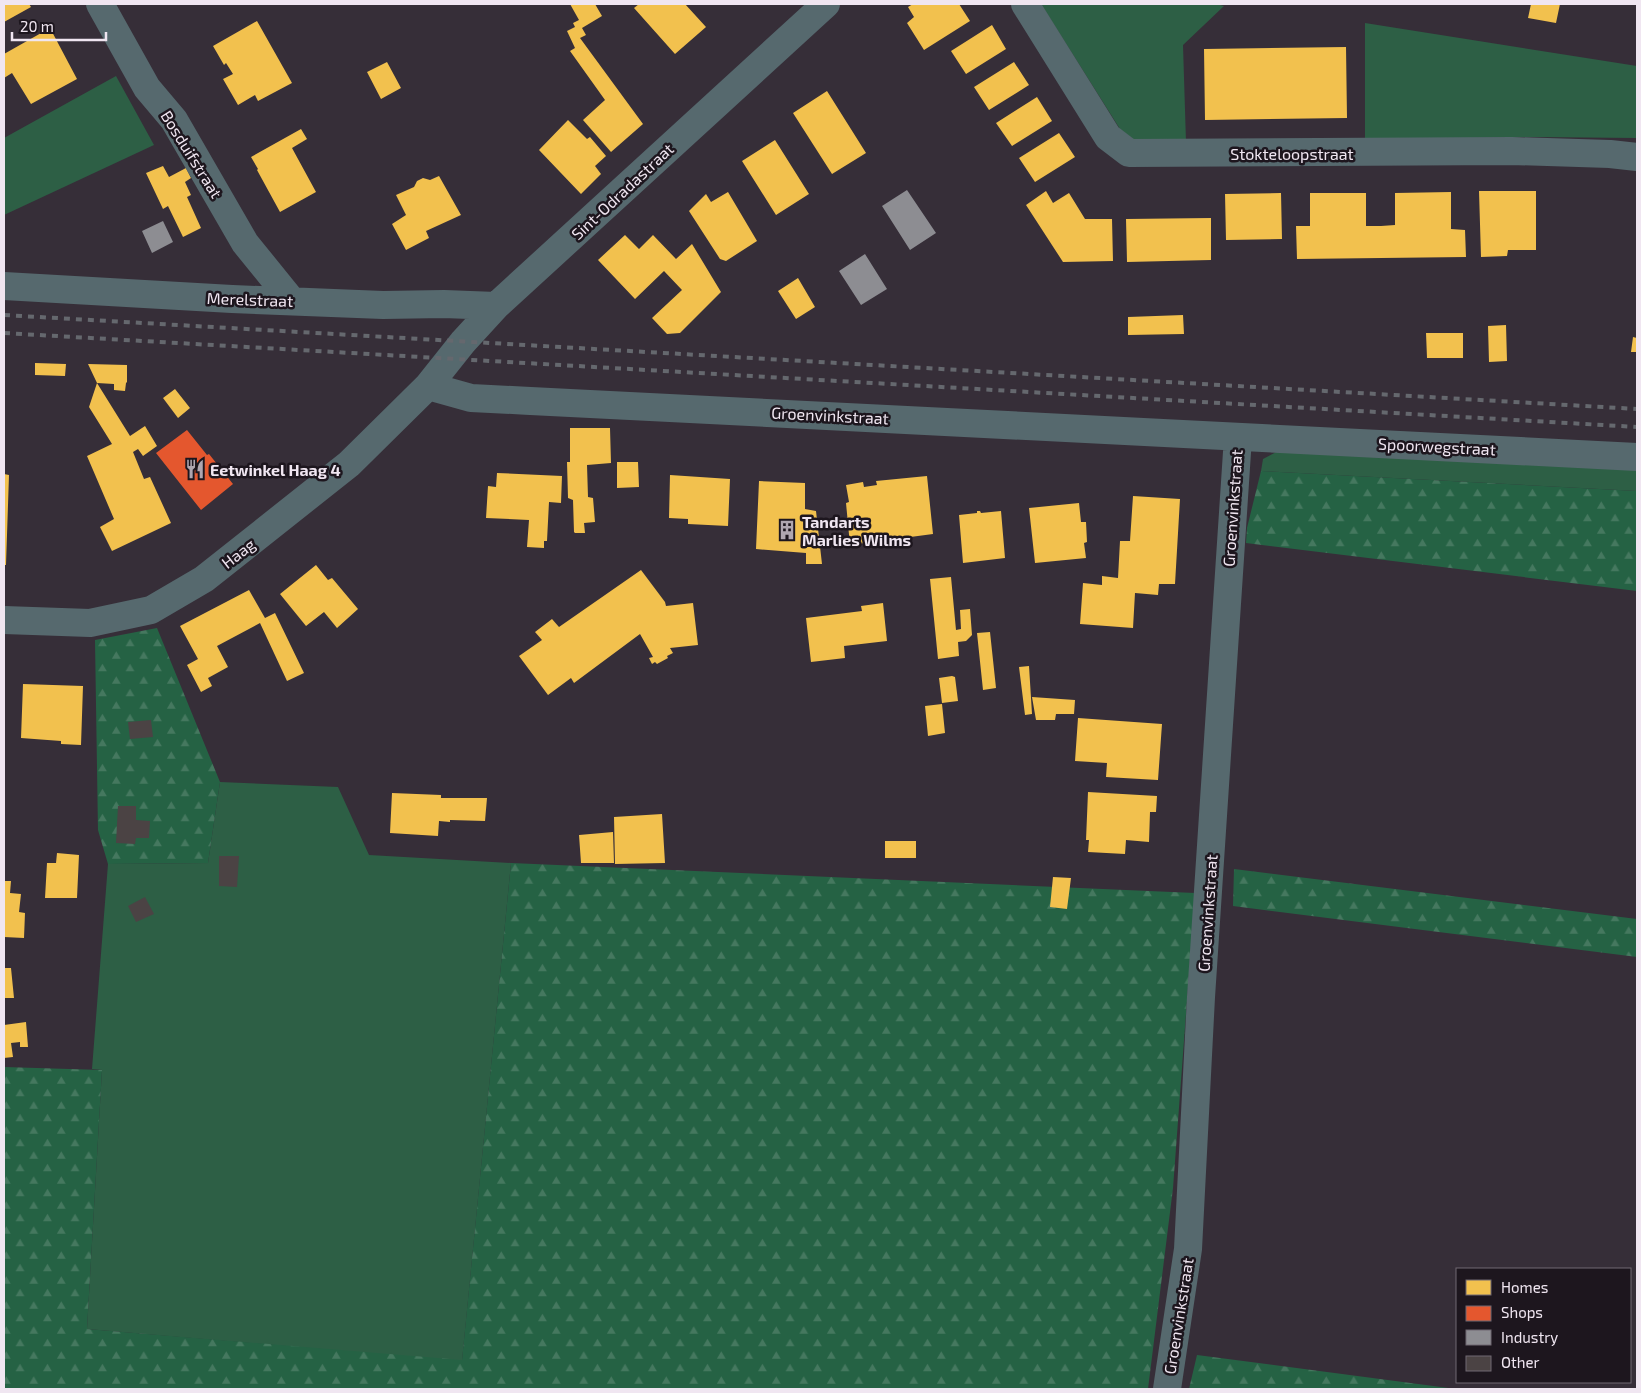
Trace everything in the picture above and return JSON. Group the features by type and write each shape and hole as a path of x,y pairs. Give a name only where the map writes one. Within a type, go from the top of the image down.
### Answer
{"street":[{"name":"Bosduifstraat","path":"100,4 147,88 174,120 246,243 292,301"},
{"name":"Sint-Odradastraat","path":"428,386 463,342 496,306 826,4"},
{"name":"Stokteloopstraat","path":"1025,4 1108,137 1129,153 1512,151 1610,154 1637,157"},
{"name":"Merelstraat","path":"4,286 383,305 444,304 496,306"},
{"name":"Groenvinkstraat","path":"428,386 471,398 1019,424 1238,437 1201,997 1188,1249 1167,1389"},
{"name":"Haag","path":"4,620 90,623 150,610 204,579 349,464 428,386"},
{"name":"Spoorwegstraat","path":"1238,437 1637,457"}],"green space":[{"path":"1041,4 1216,4 1224,6 1183,45 1186,142 1137,142 1120,129"},
{"path":"1365,23 1637,66 1637,138 1532,137 1365,140"},
{"path":"116,76 154,145 4,215 4,138"},
{"path":"1284,448 1637,467 1637,491 1261,471 1263,459"},
{"path":"1261,471 1637,491 1637,591 1246,543 1247,528"},
{"path":"157,628 220,782 208,863 108,864 98,830 95,640"},
{"path":"220,782 338,787 369,855 511,863 462,1361 87,1329 102,1070 92,1069 108,864 208,863"},
{"path":"511,863 1195,893 1173,1188 1148,1389 4,1389 4,1067 102,1070 87,1329 462,1360"},
{"path":"1234,869 1637,919 1637,957 1233,906"},
{"path":"1197,1355 1456,1389 1189,1389"}],"building: Homes":[{"path":"4,4 29,4 31,7 4,22"},
{"path":"570,4 595,4 602,16 582,28 586,35 580,38 643,124 611,152 583,120 605,100 570,51 575,48 567,31 575,27 573,23 579,20"},
{"path":"639,4 685,4 706,27 675,54 634,8"},
{"path":"913,4 959,4 970,21 924,50 907,23 914,17 908,7"},
{"path":"1531,4 1560,4 1556,23 1528,18"},
{"path":"257,21 292,83 258,101 255,95 238,105 223,79 233,74 226,63 224,65 213,46"},
{"path":"992,25 1006,49 966,74 951,51"},
{"path":"50,28 77,79 31,104 12,73 4,78 4,54"},
{"path":"1346,47 1347,118 1205,120 1204,49"},
{"path":"387,62 401,88 381,99 367,72"},
{"path":"1014,62 1029,85 989,110 974,87"},
{"path":"827,91 866,153 832,174 793,113"},
{"path":"1037,97 1052,121 1012,146 996,123"},
{"path":"568,120 587,139 590,137 606,156 595,166 601,174 581,194 539,150"},
{"path":"301,129 307,139 292,148 316,192 280,212 251,157"},
{"path":"1059,133 1075,157 1035,182 1019,158"},
{"path":"775,140 809,194 776,215 742,161"},
{"path":"163,166 169,177 186,168 191,178 185,182 191,195 187,197 201,228 183,237 168,206 163,209 146,173"},
{"path":"439,176 461,215 426,231 429,238 406,250 392,224 406,215 396,195 414,187 417,181 423,178 430,180"},
{"path":"1046,191 1053,203 1069,193 1085,219 1112,219 1113,261 1063,262 1026,205"},
{"path":"1479,191 1536,191 1536,250 1508,250 1507,256 1481,257"},
{"path":"728,192 757,241 726,261 720,259 689,211 706,194 711,202"},
{"path":"1451,192 1451,229 1465,230 1466,257 1297,259 1296,226 1310,226 1310,193 1366,193 1366,226 1381,226 1395,225 1395,193"},
{"path":"1281,193 1282,239 1226,240 1225,194"},
{"path":"1211,218 1211,260 1127,262 1126,219"},
{"path":"625,235 639,249 653,235 676,259 692,244 721,292 680,333 667,334 652,318 682,290 664,271 635,299 598,260"},
{"path":"798,278 815,307 796,319 778,291"},
{"path":"1183,315 1184,334 1128,335 1128,317"},
{"path":"1506,325 1507,361 1489,362 1488,326"},
{"path":"1426,333 1463,333 1463,358 1427,358"},
{"path":"1633,337 1637,338 1637,352 1631,352"},
{"path":"35,363 66,364 65,376 35,375"},
{"path":"88,364 127,365 125,391 114,390 114,384 97,383"},
{"path":"97,383 130,436 145,426 157,446 143,456 138,449 133,452 144,479 150,477 171,523 112,551 100,527 114,519 87,456 112,444 89,407"},
{"path":"175,389 190,408 178,418 163,398"},
{"path":"570,428 610,428 611,463 587,465 588,497 593,498 595,522 584,523 585,533 574,532 573,500 568,498 567,462 570,462"},
{"path":"617,462 638,462 639,487 617,488"},
{"path":"497,473 562,476 561,503 549,502 547,541 544,541 544,548 527,547 529,520 486,518 488,486 496,487"},
{"path":"4,474 9,475 6,565 4,565"},
{"path":"670,475 730,479 728,526 688,524 688,519 669,518"},
{"path":"927,476 933,534 850,545 846,503 849,502 846,485 863,482 864,487 877,485 876,481"},
{"name":"Tandarts Marlies Wilms","path":"759,481 805,483 805,509 816,511 822,564 806,564 806,553 756,549"},
{"path":"1133,496 1180,499 1175,584 1159,584 1158,595 1135,593 1133,628 1080,624 1083,583 1102,585 1102,576 1118,578 1120,541 1130,541"},
{"path":"1079,503 1081,522 1086,522 1087,542 1084,543 1086,558 1035,563 1029,508"},
{"path":"977,511 981,513 1001,511 1005,558 963,563 959,515 977,513"},
{"path":"316,565 328,580 332,578 358,609 337,628 324,612 306,626 280,594"},
{"path":"641,570 666,606 693,603 698,645 670,648 673,653 667,656 668,658 657,664 655,662 652,664 649,658 653,657 640,634 574,683 571,678 548,695 519,656 542,640 535,632 552,619 559,627"},
{"path":"951,577 956,630 961,629 960,610 970,609 972,635 966,641 958,642 959,656 938,659 930,579"},
{"path":"249,590 265,618 275,613 304,673 287,681 260,623 217,646 228,667 208,678 212,686 201,692 187,665 198,659 180,626"},
{"path":"883,603 887,641 844,646 845,658 811,662 806,618 862,611 861,606"},
{"path":"990,632 996,688 983,690 977,633"},
{"path":"1029,666 1032,714 1025,715 1019,667"},
{"path":"955,677 958,701 942,703 939,678"},
{"path":"23,684 83,686 81,745 61,744 61,741 21,738"},
{"path":"1032,697 1075,700 1074,714 1056,714 1055,720 1036,720"},
{"path":"942,704 945,733 928,736 925,706"},
{"path":"1078,718 1162,724 1158,780 1106,777 1107,763 1075,761"},
{"path":"1088,792 1157,796 1156,812 1150,812 1149,842 1126,840 1125,854 1088,852 1089,840 1086,840"},
{"path":"392,793 441,795 441,798 487,798 485,821 439,821 438,836 390,833"},
{"path":"662,814 665,863 615,864 614,817"},
{"path":"613,832 614,863 581,863 579,835"},
{"path":"885,841 916,841 916,858 885,858"},
{"path":"57,853 79,855 77,898 45,898 47,863 56,863"},
{"path":"1053,877 1071,878 1067,909 1050,907"},
{"path":"4,881 11,881 10,893 21,894 19,912 25,913 24,938 4,937"},
{"path":"4,968 11,968 14,998 4,998"},
{"path":"26,1022 28,1047 20,1047 20,1042 11,1043 13,1057 4,1058 4,1025"}],"building: Shops":[{"name":"Eetwinkel Haag 4","path":"187,430 233,484 201,510 156,453"}],"building: Industry":[{"path":"907,190 936,233 910,250 882,206"},
{"path":"163,221 173,242 152,253 142,231"},
{"path":"865,254 887,289 861,305 839,271"}],"building: Other":[{"path":"151,720 153,737 130,739 128,722"},
{"path":"118,806 136,806 136,820 150,821 149,838 136,838 135,844 116,843"},
{"path":"219,856 239,856 237,887 219,886"},
{"path":"145,897 154,914 136,922 128,906"}],"railway":[{"path":"4,315 1637,409"},
{"path":"4,333 1637,427"}],"place":[{"name":"Eetwinkel Haag 4","path":"195,469"},
{"name":"Tandarts Marlies Wilms","path":"787,530"}]}
